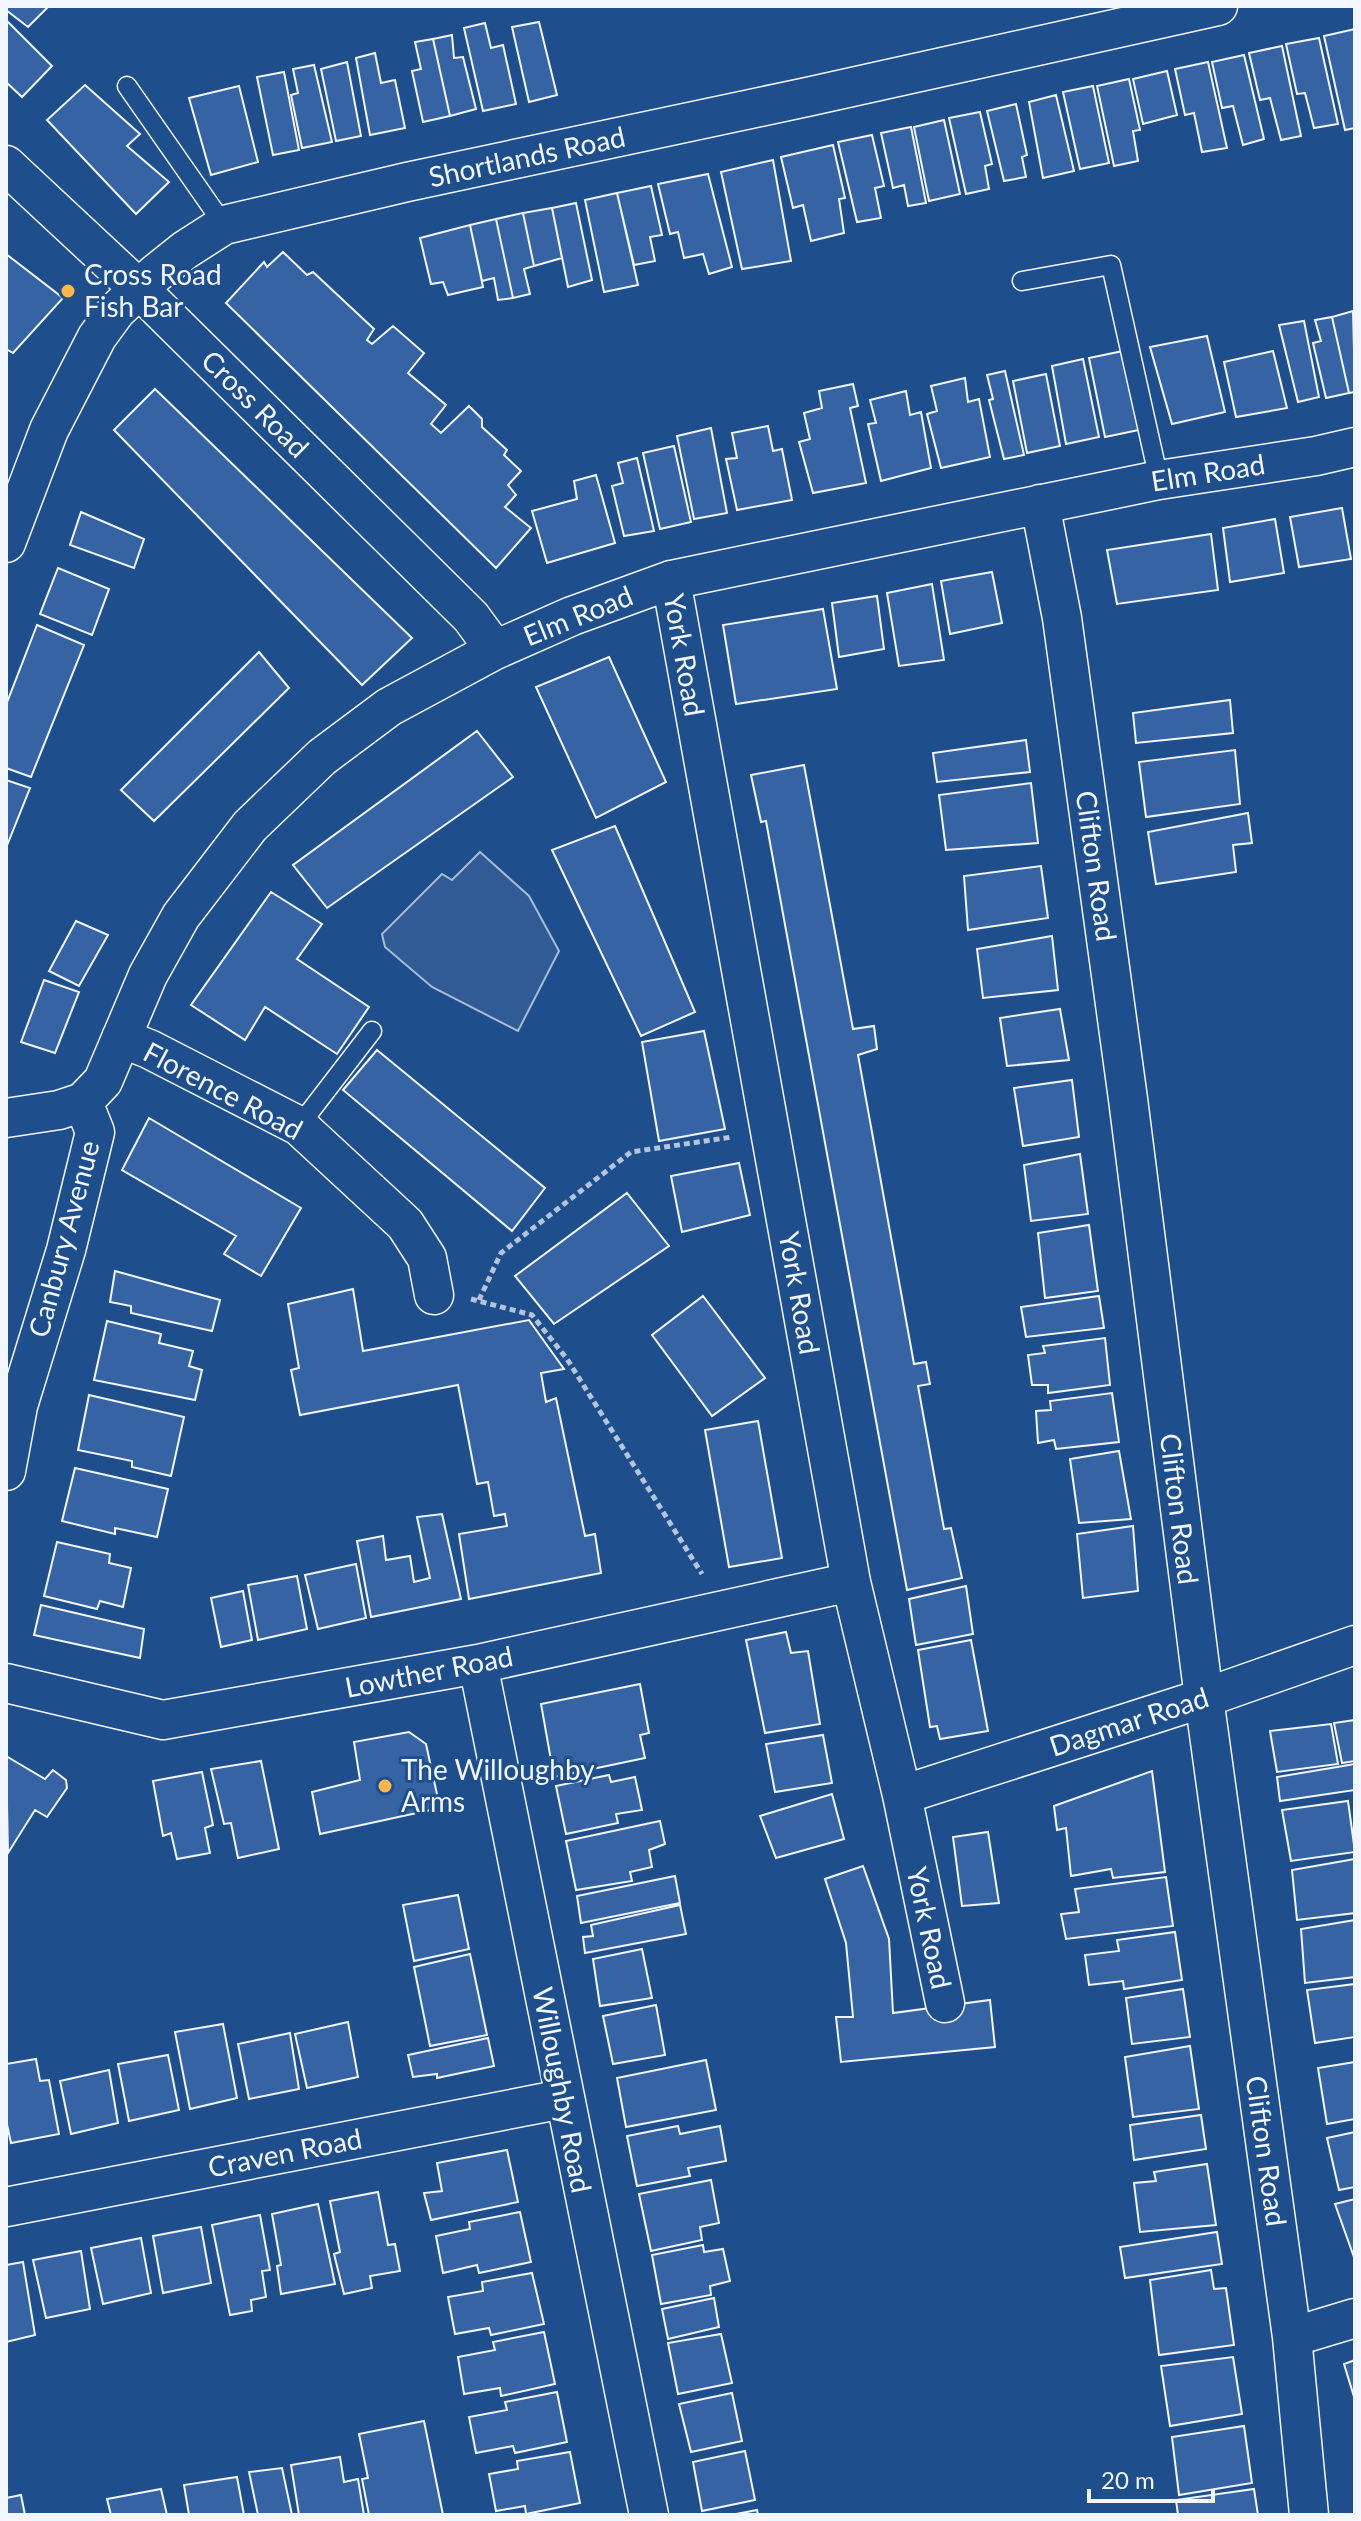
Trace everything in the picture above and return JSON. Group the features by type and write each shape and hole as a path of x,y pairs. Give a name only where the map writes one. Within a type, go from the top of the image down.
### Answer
{"street":[{"name":"Shortlands Road","path":"6,543 49,430 97,337 116,311 139,289 185,250 224,225 407,182 1218,6"},
{"name":"Cross Road","path":"6,165 139,289 471,617 495,650"},
{"name":"Elm Road","path":"83,1102 103,1081 148,975 181,916 250,826 322,757 389,707 495,650 572,616 671,580 1159,480 1355,447"},
{"name":"Clifton Road","path":"1040,504 1062,618 1117,1022 1204,1698 1292,2337 1309,2515"},
{"name":"York Road","path":"671,580 851,1582 902,1795 945,2003"},
{"name":"Florence Road","path":"121,1038 149,1049 299,1126 405,1224 427,1258 434,1295"},
{"path":"6,1118 59,1110 83,1102"},
{"name":"Canbury Avenue","path":"6,1471 18,1406 66,1250 95,1132 83,1102"},
{"name":"Lowther Road","path":"6,1683 163,1720 478,1664 851,1582"},
{"name":"Dagmar Road","path":"902,1795 1204,1698 1355,1645"},
{"name":"Willoughby Road","path":"478,1664 649,2515"},
{"name":"Craven Road","path":"6,2207 563,2099"},
{"path":"1292,2337 1355,2318"}],"lane":[{"path":"127,86 224,225"},
{"path":"1022,281 1111,265 1159,480"},
{"path":"299,1126 372,1031"}],"path":[{"path":"479,1300 501,1253 631,1152 770,1131"},
{"path":"434,1295 479,1300 532,1315 567,1359 723,1609"}],"shaded area":[{"path":"480,852 529,896 559,951 518,1031 432,987 385,947 382,934 442,874 452,880"}],"building":[{"path":"6,6 49,6 28,27 6,10"},
{"path":"6,20 52,66 22,97 6,82"},
{"path":"539,22 557,95 529,102 512,27"},
{"path":"485,23 491,48 503,45 516,104 483,111 464,28"},
{"path":"1355,29 1355,128 1345,130 1324,36"},
{"path":"452,35 454,58 463,57 476,109 450,116 433,39"},
{"path":"1319,38 1338,124 1314,128 1305,93 1297,94 1286,44"},
{"path":"433,39 450,116 423,122 412,71 421,69 415,42"},
{"path":"1282,46 1301,136 1281,140 1270,98 1260,100 1249,53"},
{"path":"375,53 381,83 395,80 405,128 370,135 356,58"},
{"path":"1244,55 1264,139 1243,145 1233,106 1222,108 1212,62"},
{"path":"347,62 361,136 336,141 321,69"},
{"path":"1208,62 1227,148 1202,152 1194,113 1185,115 1175,69"},
{"path":"314,65 332,142 302,148 291,95 298,93 293,69"},
{"path":"1167,71 1177,115 1143,124 1133,79"},
{"path":"284,72 299,150 273,155 257,77"},
{"path":"1129,79 1140,130 1133,131 1138,161 1114,166 1097,86"},
{"path":"85,85 140,134 127,146 169,182 136,214 47,120"},
{"path":"239,86 258,162 211,175 189,98"},
{"path":"1093,86 1109,163 1080,169 1063,92"},
{"path":"1056,95 1074,171 1043,178 1029,102"},
{"path":"1016,104 1027,155 1022,157 1026,177 1004,181 987,111"},
{"path":"980,112 992,164 985,166 989,189 966,194 949,118"},
{"path":"944,120 960,194 929,201 914,127"},
{"path":"911,127 926,203 908,206 904,185 893,188 881,133"},
{"path":"872,135 884,186 875,188 881,218 857,222 838,142"},
{"path":"833,145 845,198 839,199 844,233 811,241 803,205 793,208 781,157"},
{"path":"773,160 791,261 742,269 721,172"},
{"path":"708,174 732,267 709,274 703,254 684,258 678,232 670,234 658,184"},
{"path":"651,186 662,235 650,237 655,261 634,265 617,193"},
{"path":"617,193 638,285 604,292 585,200"},
{"path":"576,203 592,280 568,287 552,208"},
{"path":"552,208 562,258 534,266 523,213"},
{"path":"523,213 534,266 524,269 530,294 513,298 496,219"},
{"path":"496,219 513,298 498,300 494,278 482,281 470,225"},
{"path":"470,225 483,287 448,295 443,282 431,284 420,238"},
{"path":"283,252 307,275 313,272 374,329 367,340 372,344 393,326 424,353 408,373 446,405 431,424 441,433 469,406 482,419 482,427 507,450 504,455 521,471 508,485 516,495 505,507 531,528 496,568 226,303 264,262 267,267"},
{"path":"6,254 63,298 13,353 6,349"},
{"path":"1353,311 1355,392 1349,393 1332,317"},
{"path":"1332,317 1349,393 1326,398 1313,343 1321,341 1315,320"},
{"path":"1304,321 1319,397 1298,402 1279,325"},
{"path":"1207,336 1225,412 1172,424 1150,347"},
{"path":"1123,351 1139,430 1105,437 1089,358"},
{"path":"1273,351 1287,408 1236,417 1224,362"},
{"path":"1083,359 1099,437 1066,444 1052,366"},
{"path":"1005,371 1024,455 1004,459 989,400 993,399 987,375"},
{"path":"1046,374 1060,446 1027,453 1013,381"},
{"path":"965,378 968,402 979,399 990,457 941,468 927,414 937,411 931,386"},
{"path":"853,384 858,406 850,408 866,483 813,493 799,442 810,439 804,413 822,408 819,391"},
{"path":"155,389 412,638 362,685 114,430"},
{"path":"906,391 910,415 921,412 931,468 881,481 868,424 876,423 870,400"},
{"path":"768,426 773,451 782,449 792,500 737,510 726,459 737,458 732,433"},
{"path":"711,428 727,513 694,519 677,436"},
{"path":"674,446 691,522 660,529 643,453"},
{"path":"637,458 654,531 624,536 612,486 623,483 618,463"},
{"path":"596,475 615,543 547,563 532,511 577,499 574,481"},
{"path":"1342,508 1351,559 1299,567 1290,517"},
{"path":"81,512 144,539 134,568 70,545"},
{"path":"1275,519 1284,573 1230,582 1223,528"},
{"path":"1211,534 1218,590 1117,604 1107,550"},
{"path":"58,568 109,589 92,635 40,614"},
{"path":"992,572 1002,623 950,634 941,581"},
{"path":"932,584 944,660 899,666 887,593"},
{"path":"877,596 884,649 839,657 832,603"},
{"path":"823,609 837,689 736,704 723,625"},
{"path":"37,625 84,645 31,777 6,768 6,705"},
{"path":"259,652 289,688 154,821 121,790"},
{"path":"609,657 666,782 596,818 536,687"},
{"path":"1230,700 1233,733 1136,743 1133,713"},
{"path":"477,731 513,777 327,908 293,865"},
{"path":"1026,740 1030,772 937,782 933,753"},
{"path":"1235,750 1240,804 1146,817 1139,762"},
{"path":"804,765 853,1029 874,1026 877,1049 858,1055 914,1364 926,1362 930,1384 918,1386 944,1529 951,1528 962,1578 907,1590 766,821 761,822 751,775"},
{"path":"6,780 30,788 6,848"},
{"path":"1031,783 1038,843 946,850 939,795"},
{"path":"1248,813 1252,843 1233,845 1236,872 1156,884 1148,832"},
{"path":"615,826 695,1012 641,1036 552,850"},
{"path":"1041,866 1048,918 968,930 964,876"},
{"path":"271,892 322,924 297,959 369,1007 337,1054 265,1007 245,1040 191,1005"},
{"path":"76,921 108,935 79,986 49,971"},
{"path":"1052,936 1058,990 983,998 977,949"},
{"path":"44,980 79,992 55,1053 21,1042"},
{"path":"1060,1009 1069,1060 1007,1066 1000,1018"},
{"path":"704,1031 725,1129 659,1141 642,1042"},
{"path":"377,1050 545,1188 512,1231 343,1090"},
{"path":"1072,1080 1079,1137 1023,1146 1014,1088"},
{"path":"149,1118 301,1208 261,1276 224,1254 236,1236 122,1170"},
{"path":"1080,1154 1088,1214 1031,1221 1024,1165"},
{"path":"739,1163 750,1215 682,1232 671,1176"},
{"path":"627,1193 669,1246 554,1324 515,1276"},
{"path":"1089,1225 1098,1291 1045,1298 1038,1233"},
{"path":"115,1271 220,1300 212,1331 131,1313 131,1306 110,1302"},
{"path":"353,1289 363,1351 529,1320 564,1369 541,1373 546,1402 556,1398 585,1536 595,1534 601,1573 469,1599 459,1534 507,1526 505,1514 494,1516 488,1482 477,1484 458,1385 300,1415 291,1370 299,1368 288,1304"},
{"path":"703,1296 765,1378 712,1416 652,1335"},
{"path":"1099,1296 1104,1328 1026,1337 1021,1307"},
{"path":"107,1321 161,1334 159,1343 193,1351 189,1366 202,1370 195,1400 94,1380"},
{"path":"1105,1338 1110,1385 1048,1393 1048,1385 1032,1385 1028,1355 1045,1353 1043,1346"},
{"path":"1112,1393 1119,1442 1056,1449 1054,1440 1038,1443 1036,1411 1051,1410 1050,1401"},
{"path":"89,1395 184,1417 171,1476 132,1467 132,1461 78,1450"},
{"path":"758,1421 782,1558 729,1567 705,1430"},
{"path":"1119,1451 1131,1519 1079,1523 1070,1459"},
{"path":"75,1468 168,1489 157,1537 115,1528 115,1534 62,1521"},
{"path":"442,1514 461,1599 371,1617 357,1541 383,1536 386,1560 410,1556 414,1582 430,1578 417,1517"},
{"path":"1133,1526 1138,1591 1083,1598 1077,1534"},
{"path":"57,1542 110,1554 109,1563 131,1568 123,1607 100,1601 97,1609 44,1596"},
{"path":"356,1564 366,1618 318,1629 305,1575"},
{"path":"297,1576 307,1629 258,1640 248,1585"},
{"path":"966,1586 973,1634 916,1645 909,1599"},
{"path":"243,1591 252,1640 221,1647 211,1598"},
{"path":"41,1605 144,1629 140,1658 34,1635"},
{"path":"786,1632 791,1653 808,1651 820,1724 765,1733 746,1640"},
{"path":"971,1640 988,1731 940,1739 937,1726 930,1727 918,1650"},
{"path":"640,1684 649,1733 640,1735 645,1758 554,1777 541,1704"},
{"path":"1355,1720 1355,1761 1342,1763 1334,1723"},
{"path":"1331,1724 1338,1764 1277,1772 1270,1731"},
{"name":"The Willoughby Arms","path":"409,1732 426,1744 440,1808 320,1834 312,1792 360,1780 354,1742"},
{"path":"823,1735 832,1783 775,1792 766,1744"},
{"path":"6,1756 45,1779 53,1770 66,1780 67,1788 47,1817 35,1810 8,1853"},
{"path":"261,1761 279,1849 238,1858 231,1823 224,1824 211,1769"},
{"path":"1355,1764 1355,1790 1280,1801 1277,1777"},
{"path":"1152,1771 1165,1872 1113,1878 1111,1869 1071,1876 1066,1828 1057,1830 1054,1806"},
{"path":"202,1772 213,1825 205,1828 210,1853 177,1859 171,1833 163,1836 153,1781"},
{"path":"609,1775 611,1782 635,1777 642,1810 616,1814 618,1823 566,1834 556,1786"},
{"path":"832,1794 844,1839 776,1858 760,1816"},
{"path":"1348,1801 1355,1852 1291,1861 1282,1810"},
{"path":"660,1821 665,1844 649,1850 652,1867 630,1872 632,1881 576,1890 566,1841"},
{"path":"988,1832 999,1903 962,1906 953,1837"},
{"path":"1355,1859 1355,1913 1297,1920 1292,1870"},
{"path":"863,1866 889,1939 893,2013 990,2000 995,2047 841,2062 836,2017 853,2017 846,1943 825,1879"},
{"path":"675,1876 680,1903 581,1923 577,1896"},
{"path":"1166,1877 1173,1926 1066,1939 1061,1914 1079,1912 1075,1889"},
{"path":"458,1895 469,1949 414,1961 403,1905"},
{"path":"680,1905 686,1934 585,1953 583,1937 593,1936 591,1925"},
{"path":"1355,1920 1355,1977 1305,1983 1301,1929"},
{"path":"1175,1932 1182,1980 1124,1989 1123,1981 1089,1985 1085,1955 1119,1951 1117,1940"},
{"path":"642,1949 652,1998 600,2006 593,1959"},
{"path":"470,1954 487,2035 430,2046 414,1967"},
{"path":"1355,1984 1355,2037 1315,2043 1307,1990"},
{"path":"1183,1989 1190,2037 1132,2044 1126,1998"},
{"path":"656,2005 665,2055 613,2064 603,2016"},
{"path":"348,2022 358,2077 307,2088 295,2034"},
{"path":"223,2024 237,2098 190,2109 175,2032"},
{"path":"290,2033 299,2089 249,2099 238,2044"},
{"path":"488,2038 494,2066 437,2078 437,2074 413,2077 408,2055"},
{"path":"1190,2046 1199,2109 1133,2117 1125,2057"},
{"path":"168,2055 179,2110 129,2121 118,2064"},
{"path":"36,2059 40,2081 49,2080 59,2134 11,2143 6,2120 6,2064"},
{"path":"706,2060 716,2110 626,2127 617,2078"},
{"path":"1355,2062 1355,2119 1327,2124 1318,2068"},
{"path":"109,2070 118,2123 71,2134 60,2081"},
{"path":"1201,2115 1206,2149 1134,2160 1130,2125"},
{"path":"678,2126 680,2134 720,2126 726,2161 688,2168 690,2176 637,2186 627,2136"},
{"path":"1355,2132 1355,2187 1339,2190 1327,2138"},
{"path":"507,2150 518,2202 431,2220 424,2193 442,2191 437,2163"},
{"path":"1207,2164 1216,2225 1140,2232 1134,2183 1156,2181 1154,2172"},
{"path":"711,2180 719,2223 700,2227 702,2240 651,2251 639,2194"},
{"path":"378,2192 388,2245 395,2244 400,2271 370,2276 372,2288 344,2294 334,2254 340,2252 330,2201"},
{"path":"1355,2199 1355,2260 1335,2204"},
{"path":"318,2204 335,2284 281,2294 277,2266 281,2265 272,2214"},
{"path":"520,2212 531,2262 479,2273 477,2265 443,2273 436,2236 470,2229 469,2222"},
{"path":"260,2215 270,2270 262,2271 266,2297 251,2300 252,2311 230,2315 212,2225"},
{"path":"201,2227 211,2283 163,2293 153,2236"},
{"path":"1217,2232 1222,2264 1125,2278 1120,2247"},
{"path":"141,2238 151,2293 103,2304 91,2248"},
{"path":"703,2245 704,2252 723,2249 730,2281 710,2286 711,2295 661,2304 652,2255"},
{"path":"81,2251 90,2309 46,2318 33,2260"},
{"path":"23,2262 35,2335 6,2342 6,2265"},
{"path":"1211,2270 1214,2289 1226,2288 1234,2345 1159,2355 1150,2280"},
{"path":"532,2273 544,2324 491,2335 489,2328 455,2334 448,2297 483,2291 482,2282"},
{"path":"714,2298 719,2327 668,2339 662,2309"},
{"path":"544,2332 555,2384 501,2396 500,2388 464,2394 458,2357 495,2350 493,2342"},
{"path":"721,2334 732,2383 678,2394 668,2343"},
{"path":"1233,2357 1242,2414 1170,2426 1161,2366"},
{"path":"1355,2360 1355,2400 1344,2364"},
{"path":"557,2392 567,2442 515,2453 513,2446 476,2453 469,2417 507,2410 505,2402"},
{"path":"732,2393 742,2441 691,2452 679,2404"},
{"path":"424,2421 443,2515 369,2515 362,2479 368,2478 359,2434"},
{"path":"1244,2426 1252,2483 1179,2495 1172,2437"},
{"path":"745,2451 755,2500 702,2511 693,2462"},
{"path":"570,2452 580,2503 526,2514 525,2506 496,2511 489,2474 518,2469 517,2461"},
{"path":"340,2457 344,2482 358,2479 364,2515 299,2515 291,2465"},
{"path":"282,2468 292,2515 258,2515 249,2472"},
{"path":"237,2477 244,2515 189,2515 184,2485"},
{"path":"161,2489 167,2515 111,2515 107,2499"},
{"path":"1254,2489 1258,2515 1178,2515 1176,2500"},
{"path":"21,2495 25,2515 6,2515 6,2498"},
{"path":"757,2510 758,2515 731,2515"}],"place":[{"name":"Cross Road Fish Bar","path":"68,291"},
{"name":"The Willoughby Arms","path":"385,1786"}]}
